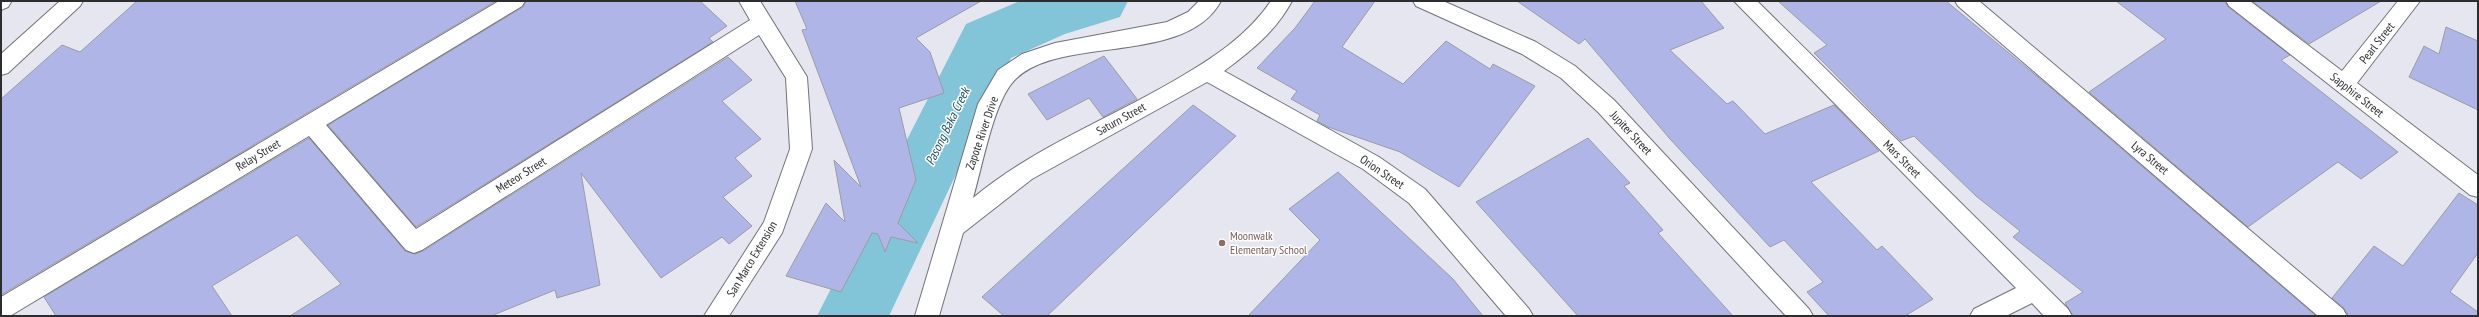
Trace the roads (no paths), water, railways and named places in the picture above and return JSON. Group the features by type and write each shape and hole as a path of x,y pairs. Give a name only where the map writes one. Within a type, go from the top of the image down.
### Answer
{"street":[{"path":"1,67 73,1"},
{"name":"Relay Street","path":"1,309 515,1"},
{"name":"San Marco Extension","path":"716,316 774,226 801,149 796,77 749,1"},
{"name":"Zapote River Drive","path":"927,316 990,104 1007,73 1040,55 1170,29 1204,13 1211,1"},
{"name":"Saturn Street","path":"952,228 1023,173 1208,72 1261,31 1282,1"},
{"name":"Jupiter Street","path":"1423,1 1528,48 1568,72 1606,106 1801,316"},
{"name":"Mars Street","path":"1744,1 2060,316"},
{"name":"Lyra Street","path":"1965,1 2335,316"},
{"name":"Sapphire Street","path":"2236,1 2478,188"},
{"name":"Pearl Street","path":"2344,84 2410,1"},
{"name":"Meteor Street","path":"311,123 414,243 762,23"},
{"name":"Orion Street","path":"1208,72 1371,163 1417,196 1521,316"},
{"path":"1982,316 2034,291"}],"waterway":[{"name":"Pasong Baka Creek","path":"853,316 988,41 1048,15 1098,1"}],"place":[{"name":"Moonwalk Elementary School","path":"1222,243"}]}
